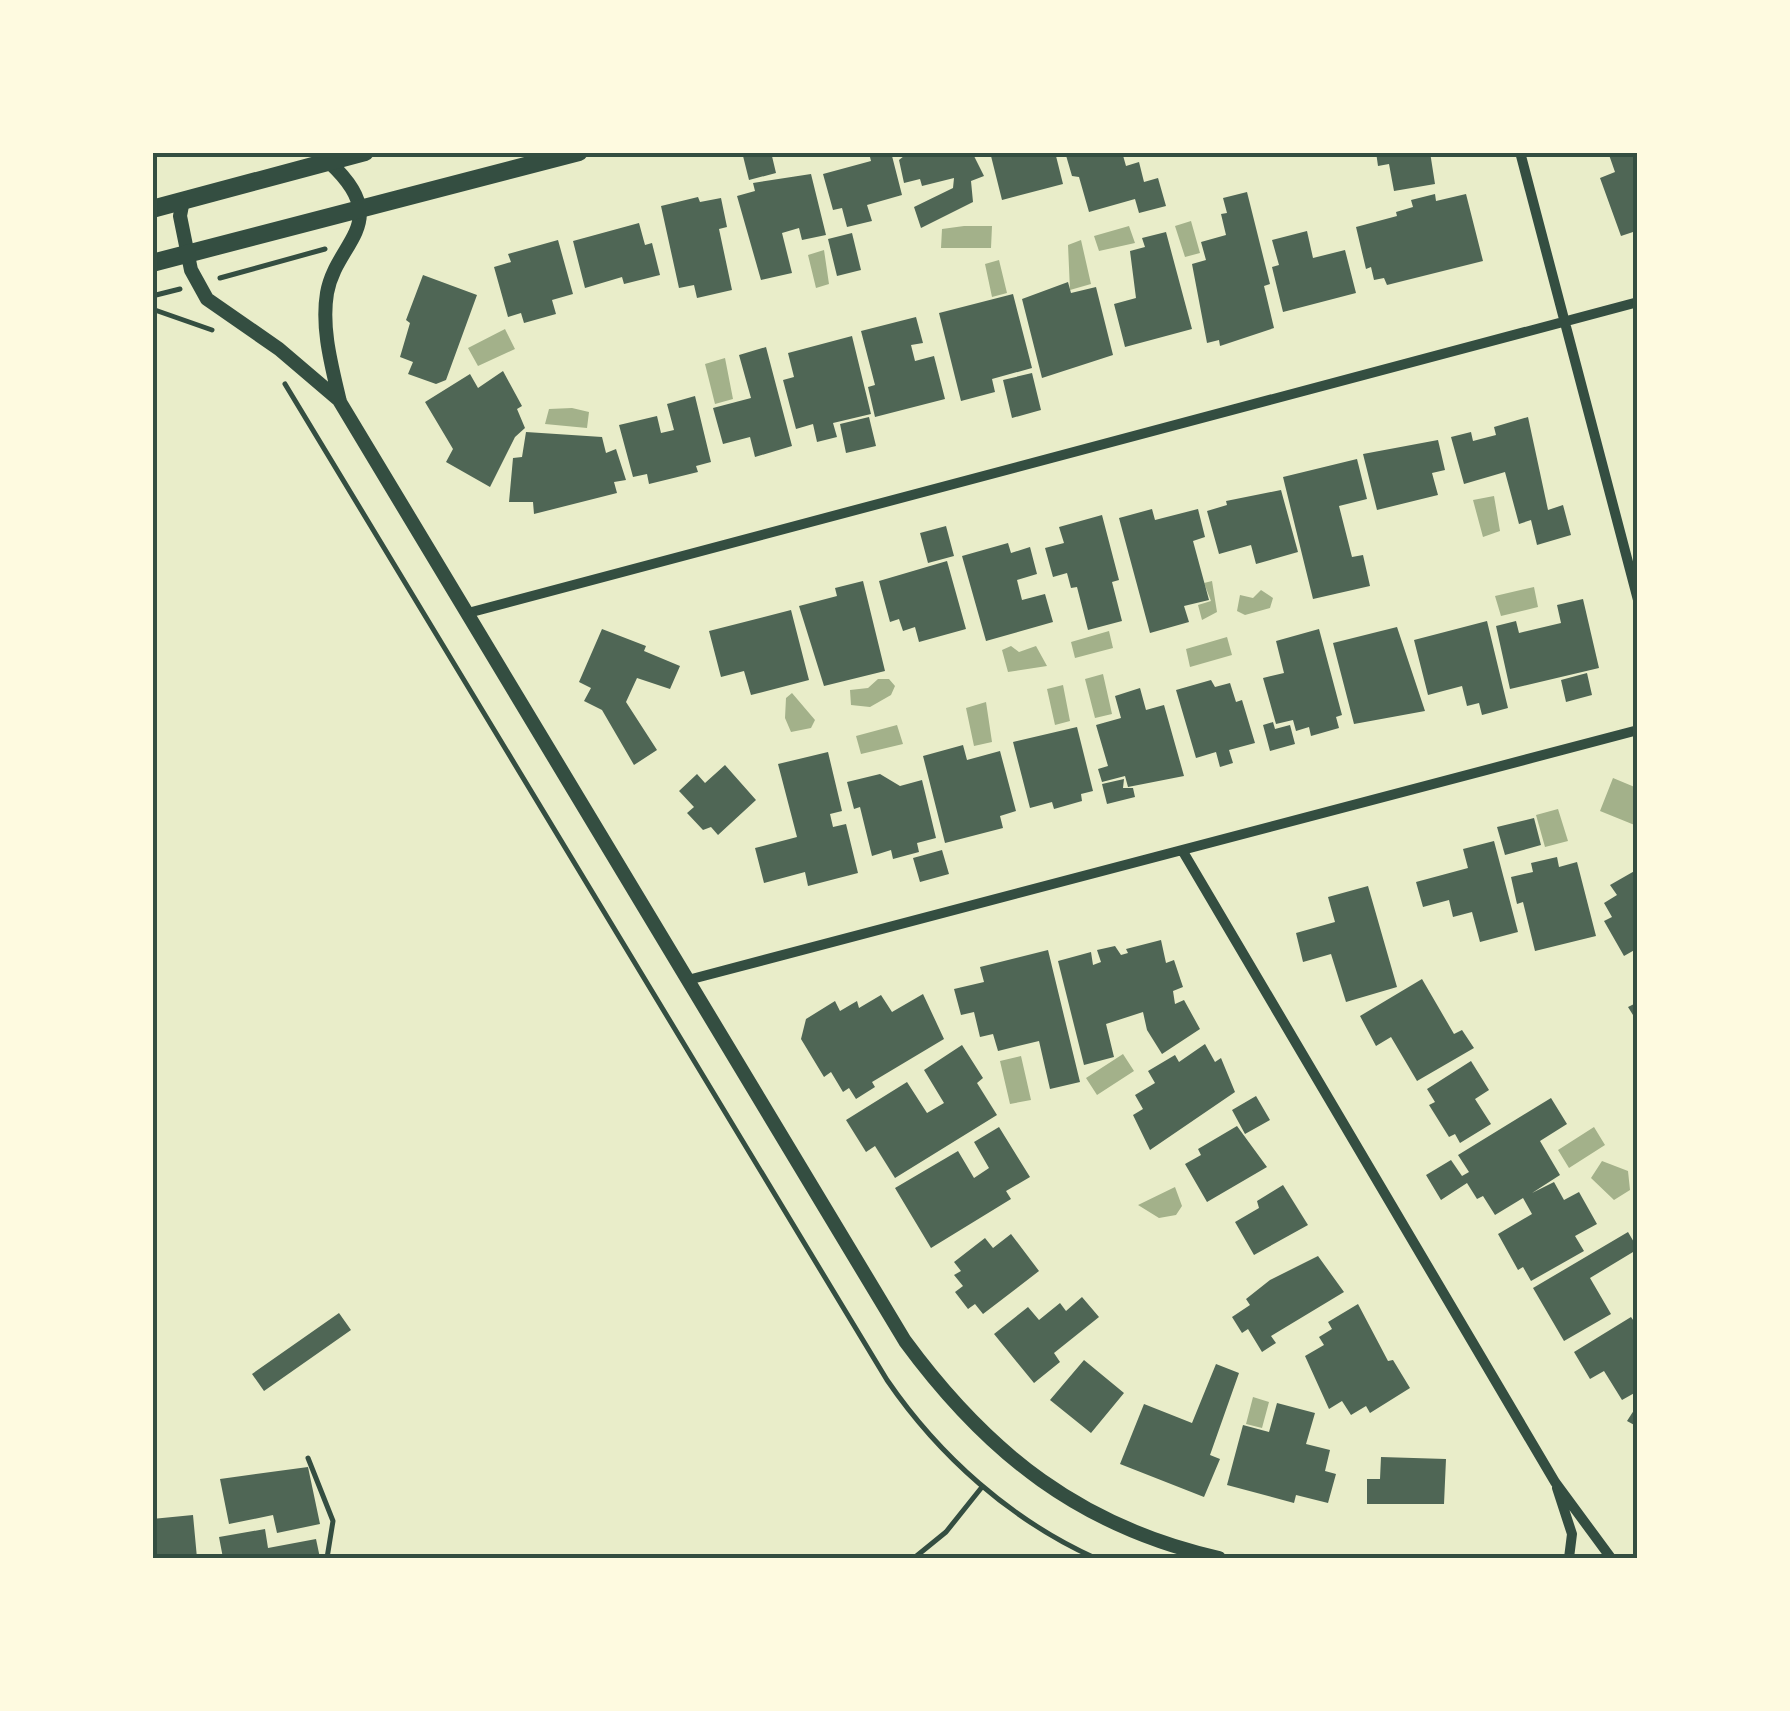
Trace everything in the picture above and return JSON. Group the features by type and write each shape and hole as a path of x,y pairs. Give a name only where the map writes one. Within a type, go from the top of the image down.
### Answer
{"main road":[{"path":"152,208 364,152"},
{"path":"152,263 579,152"}],"street":[{"path":"1520,152 1638,600"},
{"path":"330,162 340,172 358,210 356,239 338,266 326,301 330,362 340,402 904,1341 942,1392 1007,1457 1081,1508 1166,1546 1220,1558"},
{"path":"184,200 180,216 197,284 220,311 279,349 340,402"},
{"path":"468,613 1638,302"},
{"path":"688,980 1638,730"},
{"path":"1182,850 1556,1482 1611,1558"},
{"path":"1556,1482 1570,1523 1569,1558"}],"path":[{"path":"152,296 337,246"},
{"path":"152,309 219,334"},
{"path":"278,376 881,1371 922,1426 982,1487 1054,1537 1095,1558"},
{"path":"308,1458 333,1521 327,1558"},
{"path":"914,1558 946,1532 982,1487"}],"shaded area":[{"path":"1191,221 1200,253 1185,257 1175,226"},
{"path":"992,226 991,248 941,248 942,229"},
{"path":"1129,226 1135,243 1099,251 1094,236"},
{"path":"1081,240 1091,284 1070,290 1068,245"},
{"path":"824,250 829,284 816,288 808,255"},
{"path":"999,260 1007,293 992,297 985,264"},
{"path":"505,329 515,349 478,366 468,348"},
{"path":"725,358 733,399 715,404 705,364"},
{"path":"549,409 589,412 587,428 545,424"},
{"path":"1494,496 1500,531 1483,537 1473,500"},
{"path":"1212,581 1217,612 1202,620 1198,605 1211,601 1204,583"},
{"path":"1534,587 1538,607 1501,616 1495,596"},
{"path":"1261,590 1273,598 1270,608 1245,615 1237,611 1240,595 1253,598"},
{"path":"1109,631 1113,648 1075,658 1071,642"},
{"path":"1227,637 1232,655 1190,667 1186,649"},
{"path":"1011,646 1019,652 1036,646 1047,666 1008,672 1002,650"},
{"path":"1103,674 1112,714 1095,718 1085,679"},
{"path":"878,679 889,679 895,686 891,695 870,707 851,705 850,690 868,688"},
{"path":"1063,685 1070,721 1055,725 1047,689"},
{"path":"792,693 815,720 811,728 791,732 785,718 786,698"},
{"path":"986,702 992,742 974,746 966,708"},
{"path":"897,725 903,744 861,754 856,736"},
{"path":"1613,778 1637,788 1637,826 1600,811"},
{"path":"1558,809 1568,841 1545,847 1536,815"},
{"path":"1123,1054 1134,1071 1097,1095 1086,1078"},
{"path":"1021,1056 1031,1100 1010,1104 1000,1061"},
{"path":"1594,1127 1605,1145 1569,1168 1558,1150"},
{"path":"1602,1161 1628,1171 1630,1190 1614,1200 1591,1178"},
{"path":"1175,1187 1182,1206 1176,1215 1159,1218 1138,1205"},
{"path":"1253,1397 1269,1402 1262,1428 1246,1424"}],"building":[{"path":"742,152 771,152 776,173 749,180"},
{"path":"891,152 902,195 867,205 872,221 847,227 842,208 833,210 823,174 871,161 869,153"},
{"path":"909,152 972,152 984,176 971,181 973,202 921,228 914,207 953,188 954,178 922,186 920,179 904,183 899,160"},
{"path":"990,152 1055,152 1063,184 1002,200"},
{"path":"1065,152 1122,152 1126,166 1139,162 1144,182 1158,178 1166,206 1139,213 1135,199 1089,212 1079,177 1072,176"},
{"path":"1376,152 1430,152 1435,184 1394,191 1389,164 1378,166"},
{"path":"1608,152 1638,152 1638,245 1633,232 1621,236 1600,178 1615,172"},
{"path":"811,174 826,235 802,240 799,228 782,233 792,273 761,280 737,196 755,191 753,183"},
{"path":"1247,192 1270,284 1264,286 1274,328 1220,346 1219,340 1207,343 1192,264 1206,260 1201,242 1226,235 1221,214 1227,213 1223,198"},
{"path":"1435,194 1436,201 1466,194 1483,261 1387,285 1384,278 1374,280 1371,267 1366,269 1356,227 1397,216 1396,212 1413,207 1411,200"},
{"path":"698,197 700,202 721,198 727,227 719,229 732,290 697,298 694,285 679,288 661,206"},
{"path":"639,223 645,245 652,243 660,275 624,284 622,277 585,288 573,241"},
{"path":"1307,231 1313,258 1345,250 1356,293 1283,312 1272,267 1279,265 1272,240"},
{"path":"1166,232 1192,329 1125,347 1114,304 1136,298 1130,251 1145,247 1142,238"},
{"path":"852,233 861,270 837,276 828,239"},
{"path":"558,240 573,294 552,300 556,314 524,323 521,313 508,317 494,267 511,262 508,254"},
{"path":"423,275 477,295 446,380 436,384 408,374 413,362 400,357 410,323 406,320"},
{"path":"1068,282 1071,293 1096,287 1113,355 1042,378 1022,299"},
{"path":"1013,294 1032,368 992,379 995,392 961,401 939,313"},
{"path":"916,317 923,343 911,345 915,361 934,356 945,399 875,417 868,387 875,385 861,331"},
{"path":"852,336 871,414 833,423 837,437 817,442 813,424 796,429 783,380 794,377 788,353"},
{"path":"766,347 792,446 755,457 750,437 723,444 713,408 751,398 739,355"},
{"path":"503,371 522,406 517,409 525,428 515,437 490,487 446,462 453,449 425,402 470,374 478,388"},
{"path":"1032,373 1041,410 1012,418 1003,380"},
{"path":"695,396 711,462 696,466 698,472 649,484 647,474 633,477 619,425 657,416 661,433 674,430 667,404"},
{"path":"869,417 876,446 846,453 840,424"},
{"path":"1528,417 1548,510 1563,505 1571,535 1537,545 1531,520 1519,524 1505,472 1464,484 1451,437 1471,432 1473,441 1496,435 1494,427"},
{"path":"526,432 602,437 606,453 616,449 626,480 614,482 617,493 534,514 533,502 509,502 513,458 522,457"},
{"path":"1438,440 1445,470 1432,473 1438,495 1377,510 1363,454"},
{"path":"1357,459 1367,499 1339,506 1352,557 1363,555 1370,586 1313,599 1283,477"},
{"path":"1281,490 1298,552 1256,564 1251,545 1219,554 1207,511 1227,505 1226,501"},
{"path":"1152,509 1155,520 1198,509 1205,537 1193,541 1209,600 1184,606 1189,622 1150,633 1119,518"},
{"path":"1102,515 1119,580 1112,582 1122,621 1088,630 1077,587 1071,588 1067,573 1053,577 1045,548 1064,543 1059,527"},
{"path":"946,526 954,556 928,563 920,533"},
{"path":"1008,543 1011,553 1030,547 1037,574 1017,580 1022,600 1045,594 1053,622 986,641 962,556"},
{"path":"947,561 966,629 919,642 915,627 903,631 899,619 890,622 879,581"},
{"path":"863,581 885,671 824,686 799,606 837,596 835,588"},
{"path":"1583,599 1599,668 1510,689 1496,626 1516,621 1519,633 1561,623 1557,605"},
{"path":"791,610 809,680 751,695 744,671 721,677 709,631"},
{"path":"1487,621 1508,708 1482,715 1479,703 1467,706 1462,686 1428,695 1414,640"},
{"path":"1397,627 1425,711 1354,724 1333,643"},
{"path":"602,629 646,646 644,651 680,666 670,689 637,678 626,702 657,750 634,765 602,710 584,701 591,688 579,682"},
{"path":"1319,629 1342,715 1336,717 1339,728 1311,736 1309,727 1296,731 1293,720 1276,724 1263,678 1284,673 1276,641"},
{"path":"1587,673 1592,695 1566,702 1561,680"},
{"path":"1211,680 1215,687 1230,683 1236,702 1242,700 1255,743 1229,750 1233,763 1220,767 1216,752 1196,758 1176,690"},
{"path":"1140,688 1146,710 1164,705 1184,776 1128,787 1125,776 1102,782 1098,769 1108,766 1096,725 1121,718 1115,696"},
{"path":"1273,722 1275,729 1290,725 1295,744 1270,751 1263,725"},
{"path":"1077,727 1093,791 1081,794 1082,801 1054,809 1052,802 1030,808 1013,742"},
{"path":"963,745 967,760 1000,751 1016,811 1000,816 1003,828 945,843 923,756"},
{"path":"828,752 842,811 830,814 833,827 846,824 858,873 808,886 805,872 764,883 755,848 797,837 778,764"},
{"path":"725,765 756,800 718,835 711,827 703,830 687,813 694,807 679,791 697,774 705,783"},
{"path":"880,774 900,786 922,780 936,838 917,843 919,852 893,859 891,850 872,856 860,807 854,809 847,782"},
{"path":"1124,779 1123,788 1133,788 1135,797 1107,804 1102,784"},
{"path":"1534,818 1541,845 1505,855 1497,827"},
{"path":"1494,841 1518,932 1480,942 1472,912 1453,917 1449,900 1423,907 1416,882 1468,868 1463,849"},
{"path":"942,850 949,874 920,882 913,858"},
{"path":"1557,857 1559,867 1577,862 1596,936 1535,951 1523,902 1517,904 1511,877 1533,872 1531,863"},
{"path":"1638,869 1638,948 1624,956 1604,921 1612,917 1604,903 1617,895 1610,885"},
{"path":"1368,886 1397,987 1346,1002 1331,954 1303,962 1296,933 1335,922 1328,897"},
{"path":"1161,940 1166,963 1174,960 1183,987 1173,991 1175,1004 1184,1000 1200,1029 1162,1054 1147,1030 1143,1012 1106,1024 1114,1057 1084,1065 1058,961 1091,952 1093,965 1101,962 1097,950 1115,946 1121,955 1128,953 1126,949"},
{"path":"1048,950 1080,1082 1050,1089 1039,1041 998,1051 993,1034 980,1037 974,1012 961,1015 954,989 984,982 980,967"},
{"path":"1422,979 1454,1034 1462,1030 1474,1048 1417,1081 1391,1037 1376,1046 1360,1016"},
{"path":"923,994 944,1039 872,1082 875,1087 856,1099 849,1088 843,1092 831,1072 824,1077 801,1039 806,1019 835,1001 840,1011 857,1001 859,1008 881,995 892,1012"},
{"path":"1638,1002 1638,1023 1628,1007"},
{"path":"1205,1044 1215,1062 1221,1058 1235,1092 1150,1150 1133,1115 1143,1109 1135,1095 1155,1083 1148,1071 1175,1055 1179,1062"},
{"path":"962,1045 983,1078 977,1083 997,1115 895,1178 875,1146 866,1152 846,1120 907,1082 927,1113 944,1103 924,1070"},
{"path":"1471,1061 1489,1090 1475,1099 1491,1124 1460,1143 1455,1134 1449,1137 1429,1105 1435,1102 1427,1089"},
{"path":"1256,1096 1270,1120 1245,1134 1232,1110"},
{"path":"1551,1098 1567,1124 1540,1141 1560,1175 1532,1193 1554,1182 1564,1200 1579,1192 1597,1224 1575,1236 1584,1251 1531,1281 1523,1267 1518,1270 1498,1234 1532,1214 1523,1198 1495,1215 1483,1196 1477,1199 1467,1183 1441,1200 1426,1175 1451,1160 1462,1176 1469,1172 1458,1155"},
{"path":"1237,1126 1267,1167 1207,1202 1185,1164 1201,1155 1198,1149"},
{"path":"999,1127 1030,1177 1006,1191 1011,1199 931,1248 895,1188 958,1151 974,1178 989,1168 974,1142"},
{"path":"1283,1185 1308,1225 1254,1255 1235,1222 1259,1208 1257,1201"},
{"path":"1628,1232 1638,1249 1590,1278 1611,1314 1564,1341 1533,1288"},
{"path":"1011,1234 1039,1271 983,1314 975,1304 968,1309 955,1292 963,1286 954,1275 961,1271 954,1262 985,1238 993,1248"},
{"path":"1318,1256 1344,1292 1271,1336 1276,1343 1262,1352 1248,1329 1242,1333 1232,1317 1250,1305 1246,1299 1270,1280"},
{"path":"1082,1297 1099,1317 1054,1353 1060,1362 1034,1383 994,1334 1028,1307 1039,1320 1060,1303 1066,1311"},
{"path":"1358,1304 1388,1361 1393,1360 1410,1388 1370,1413 1366,1406 1351,1415 1342,1401 1329,1409 1305,1356 1324,1345 1319,1337 1332,1329 1328,1322"},
{"path":"339,1313 351,1330 264,1391 252,1374"},
{"path":"1631,1317 1638,1327 1638,1391 1622,1400 1604,1371 1590,1379 1574,1352"},
{"path":"1084,1360 1124,1393 1091,1433 1050,1400"},
{"path":"1216,1364 1239,1373 1210,1455 1220,1459 1204,1497 1120,1464 1144,1404 1192,1423"},
{"path":"1277,1403 1315,1413 1306,1444 1330,1450 1325,1471 1336,1474 1328,1503 1296,1495 1294,1503 1227,1485 1243,1425 1269,1432"},
{"path":"1638,1404 1638,1427 1627,1421"},
{"path":"1381,1457 1446,1459 1444,1504 1367,1504 1367,1479 1380,1479"},
{"path":"308,1467 320,1524 277,1533 273,1515 229,1524 220,1479"},
{"path":"193,1515 197,1558 152,1558 152,1519"},
{"path":"265,1529 268,1548 316,1539 320,1558 223,1558 219,1537"}]}
